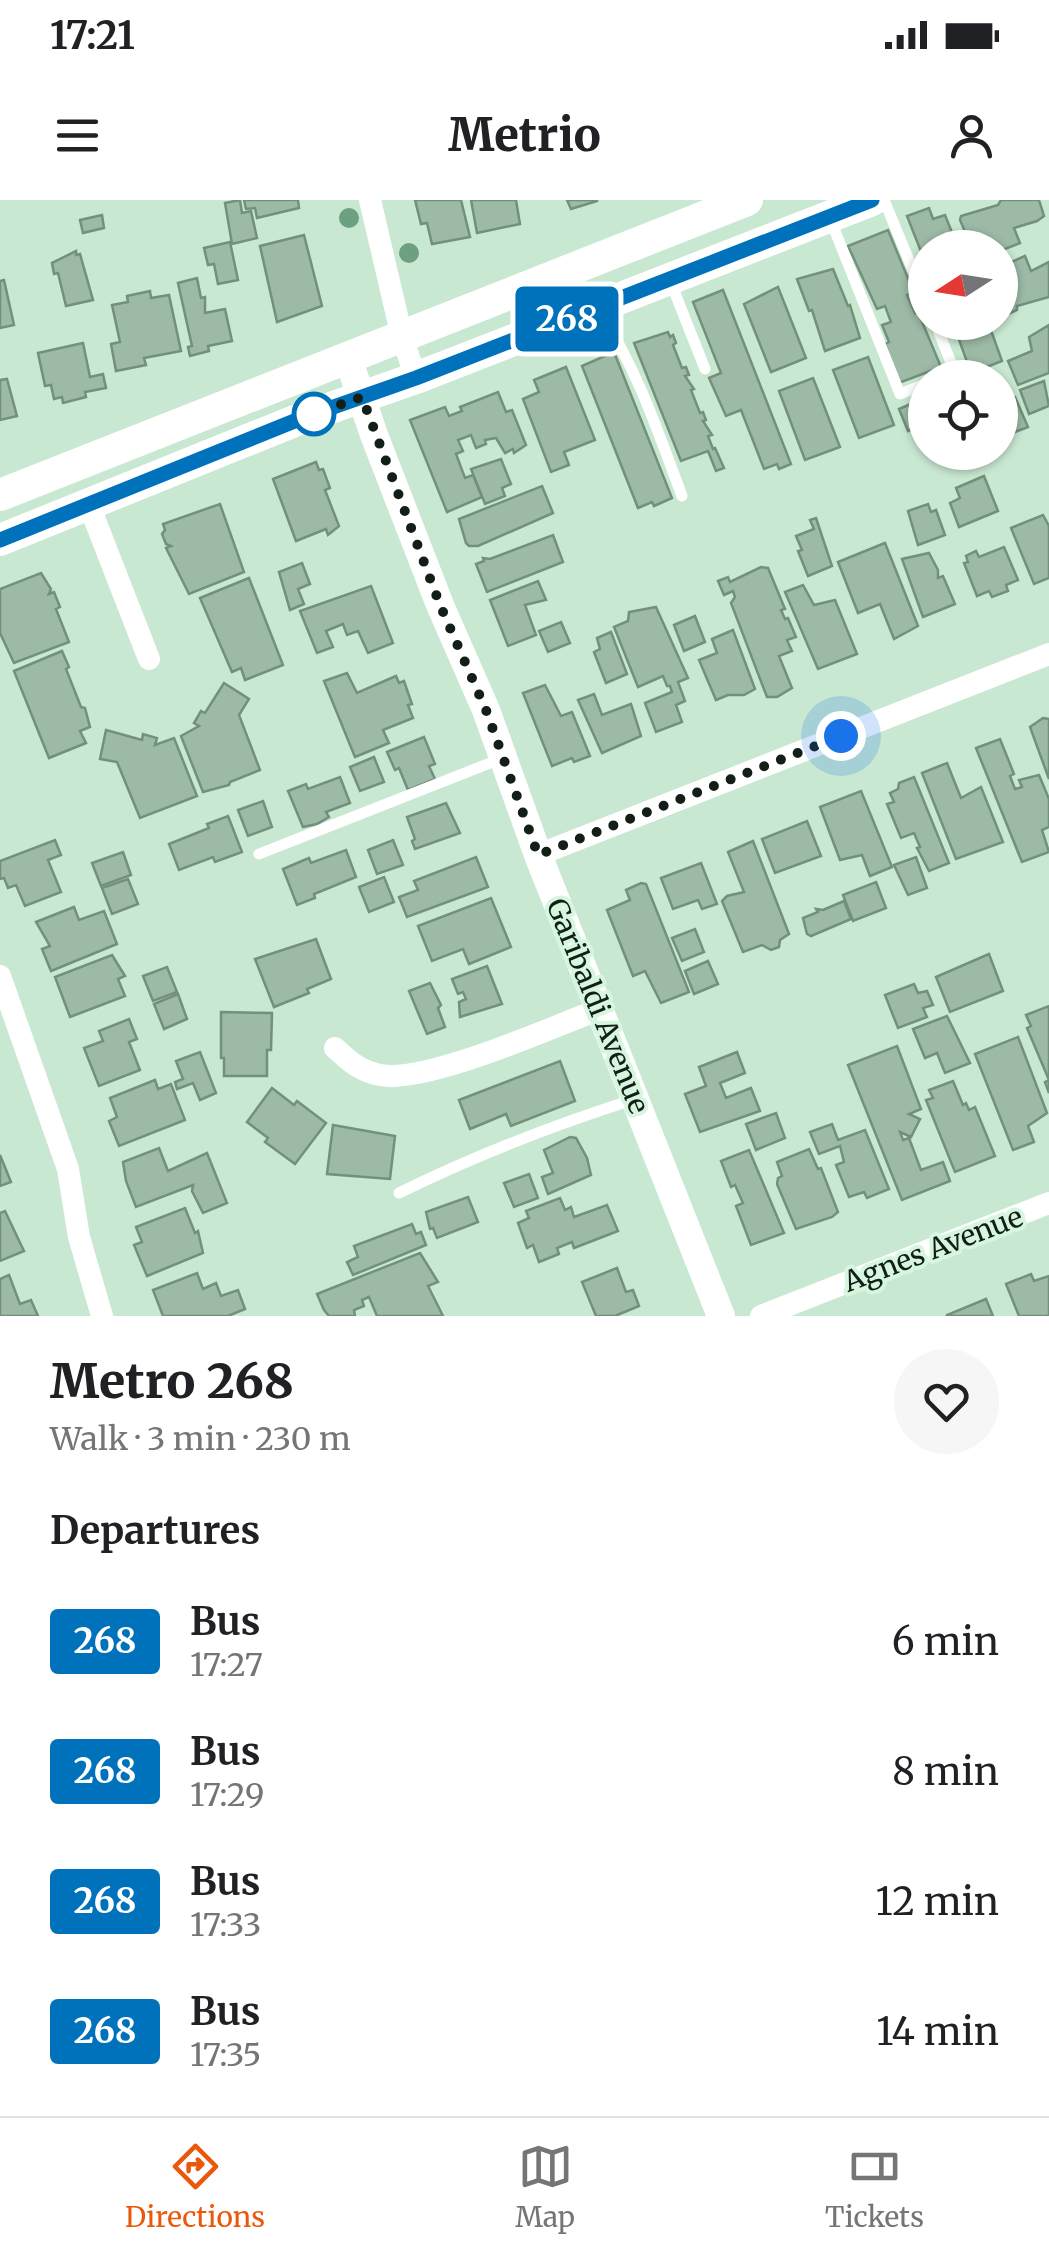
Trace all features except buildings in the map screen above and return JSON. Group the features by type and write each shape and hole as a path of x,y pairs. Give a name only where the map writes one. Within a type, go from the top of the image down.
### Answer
{"main road":[{"path":"0,495 747,200"},
{"path":"0,540 872,200"}],"street":[{"path":"370,200 402,337 416,378"},
{"name":"Garibaldi Avenue","path":"348,358 400,503 486,710 538,855 722,1316"},
{"path":"89,505 149,659"},
{"path":"538,855 1049,654"},
{"path":"0,976 68,1169 78,1237 102,1316"},
{"path":"336,1048 357,1069 384,1076 414,1074 452,1064 600,1009"},
{"name":"Agnes Avenue","path":"761,1316 1049,1203"}],"lane":[{"path":"884,200 908,259"},
{"path":"830,217 900,394 908,391"},
{"path":"669,279 705,370"},
{"path":"596,307 631,365 682,496"},
{"path":"258,854 503,758"},
{"path":"399,1193 457,1164 559,1123 635,1099"}],"bus line":[{"name":"268","path":"0,540 302,418 416,378 872,200"}],"route":[{"path":"314,414 302,418 362,397 440,605 486,710 538,855 841,736"}]}
